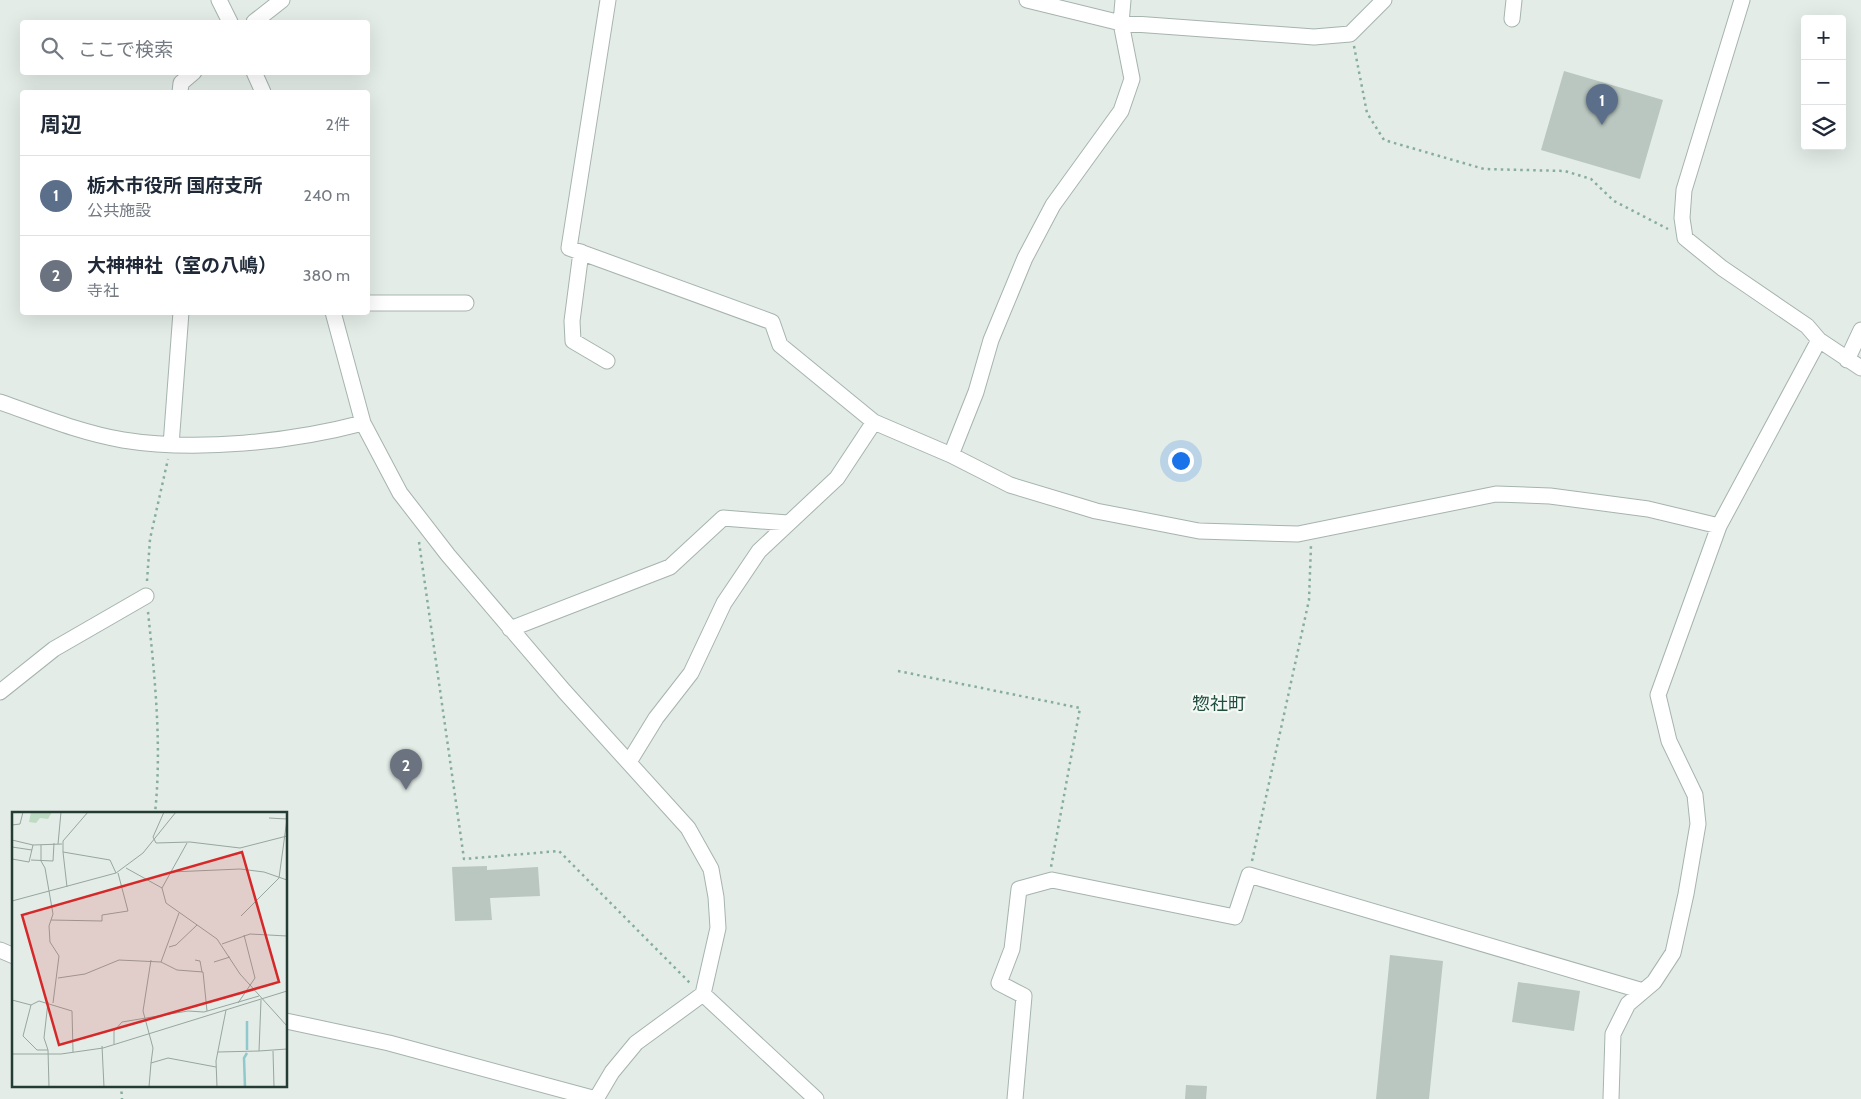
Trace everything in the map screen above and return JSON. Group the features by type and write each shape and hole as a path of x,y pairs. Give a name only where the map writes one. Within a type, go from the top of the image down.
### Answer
{"street":[{"path":"219,0 229,20"},
{"path":"257,20 282,0"},
{"path":"608,0 570,248 772,322 780,345 874,422 951,456 1010,485 1096,511 1199,531 1298,534 1496,494 1550,496 1648,509 1719,526"},
{"path":"1027,0 1121,23 1314,37 1351,32 1384,0"},
{"path":"951,456 976,392 991,340 1024,258 1053,205 1121,111 1132,79 1121,23 1122,0"},
{"path":"1512,19 1514,0"},
{"path":"1742,0 1684,190 1682,218 1685,238 1722,268 1807,326 1819,340 1861,368"},
{"path":"180,90 181,83 190,75"},
{"path":"255,75 262,90"},
{"path":"581,252 572,321 574,341 607,362"},
{"path":"370,302 466,303"},
{"path":"170,445 182,315"},
{"path":"288,1021 389,1043 596,1099 612,1072 636,1043 703,994 718,928 716,897 711,869 688,828 564,692 510,629 415,514 390,477 363,423 334,315"},
{"path":"1847,360 1861,330"},
{"path":"1611,1099 1614,1034 1628,1004 1654,982 1673,953 1686,894 1698,824 1695,795 1669,741 1658,695 1719,526 1819,340"},
{"path":"0,402 56,422 122,440 170,445 253,441 324,433 363,423"},
{"path":"629,762 656,718 691,673 724,604 754,558 788,523 837,478 874,422"},
{"path":"510,629 670,567 723,518 788,523"},
{"path":"0,692 54,649 146,596"},
{"path":"1015,1099 1024,996 999,983 1012,949 1019,889 1052,880 1235,917 1249,875 1644,991"},
{"path":"0,950 12,955"},
{"path":"703,994 816,1099"}],"path":[{"path":"1351,32 1367,113 1384,140 1484,169 1565,171 1591,179 1614,201 1685,238"},
{"path":"155,812 158,784 156,731 146,596 150,539 170,445"},
{"path":"415,514 464,859 559,851 679,974 703,994"},
{"path":"1249,875 1309,600 1311,531"},
{"path":"898,671 1080,708 1048,881"},
{"path":"121,1086 122,1099"}],"building":[{"path":"1564,71 1663,100 1640,179 1541,150"},
{"path":"487,866 487,870 538,867 540,896 490,898 492,920 455,921 452,867"},
{"path":"1390,955 1443,961 1429,1099 1376,1099"},
{"path":"1518,982 1580,991 1574,1031 1512,1022"},
{"path":"1186,1085 1207,1086 1206,1099 1185,1099"}],"place":[{"name":"栃木市役所 国府支所","path":"1602,125"},
{"name":"大神神社（室の八嶋）","path":"406,790"}],"district":[{"name":"惣社町","path":"1219,704"}]}
